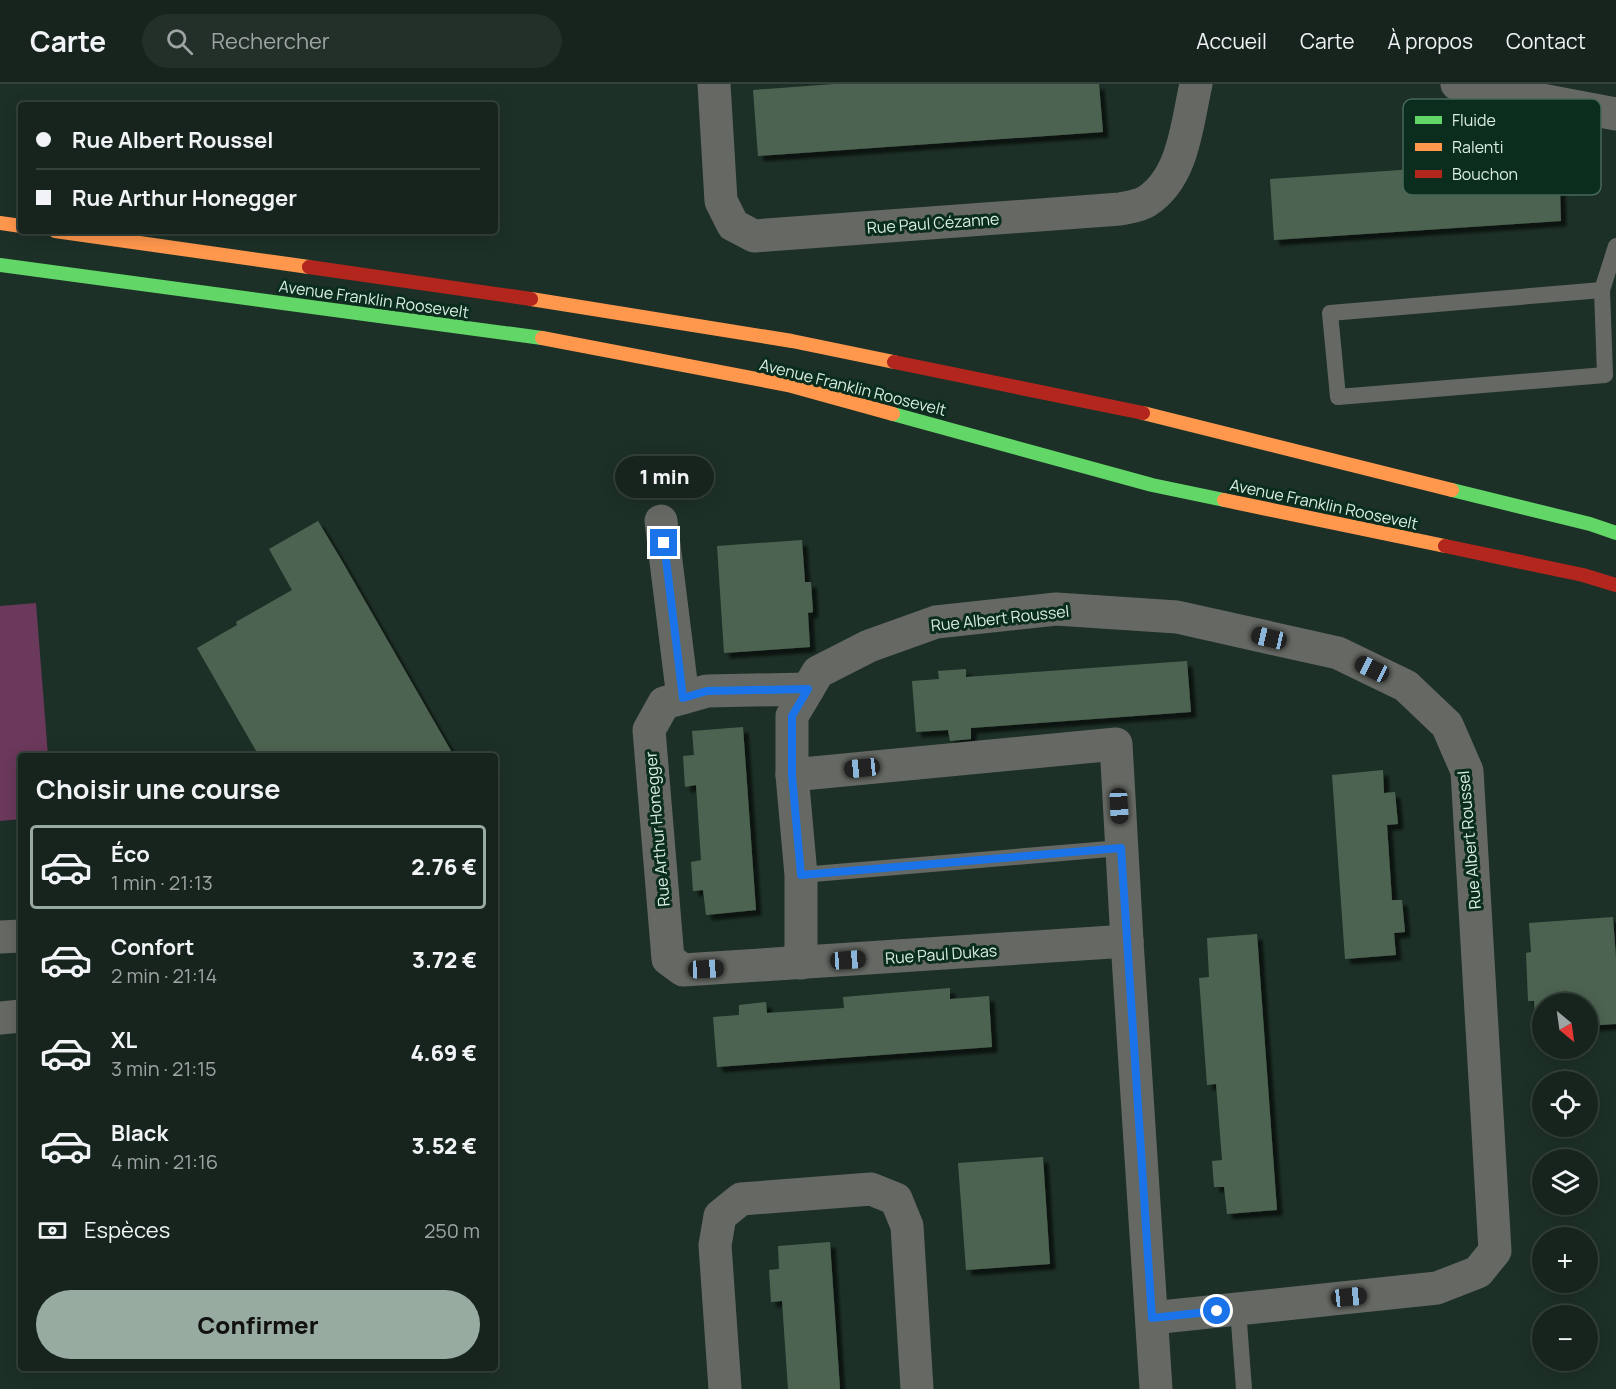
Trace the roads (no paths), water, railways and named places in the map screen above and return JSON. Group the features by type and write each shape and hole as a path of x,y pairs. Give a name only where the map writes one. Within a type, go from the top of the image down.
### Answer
{"street":[{"name":"Rue Paul Cézanne","path":"714,84 721,201 732,225 754,236 1120,209 1146,203 1163,187 1180,156 1196,84"},
{"path":"1456,84 1536,99"},
{"path":"1601,111 1616,114"},
{"path":"0,223 18,226"},
{"name":"Avenue Franklin Roosevelt","path":"76,234 517,297 792,341 1163,417 1579,521 1616,533"},
{"name":"Avenue Franklin Roosevelt","path":"0,266 519,334 788,385 1152,485 1582,575 1616,585"},
{"path":"661,521 683,698"},
{"name":"Rue Albert Roussel","path":"801,963 801,875 792,775 792,716 818,672 869,646 936,622 1056,609 1177,617 1338,653 1406,686 1446,725 1467,771 1495,1251 1478,1272 1437,1288 1152,1318"},
{"name":"Rue Arthur Honegger","path":"683,970 668,959 649,730 664,703 707,691 808,689"},
{"path":"792,775 1116,744 1156,1389"},
{"path":"0,937 18,936"},
{"name":"Rue Paul Dukas","path":"683,970 1127,940"},
{"path":"0,1018 18,1016"},
{"path":"725,1389 715,1245 720,1216 741,1199 871,1189 896,1199 907,1226 917,1389"}],"lane":[{"path":"1602,290 1330,313 1338,397 1605,375 1602,290 1616,246"},
{"path":"801,875 1121,848"},
{"path":"1238,1309 1244,1389"}]}
